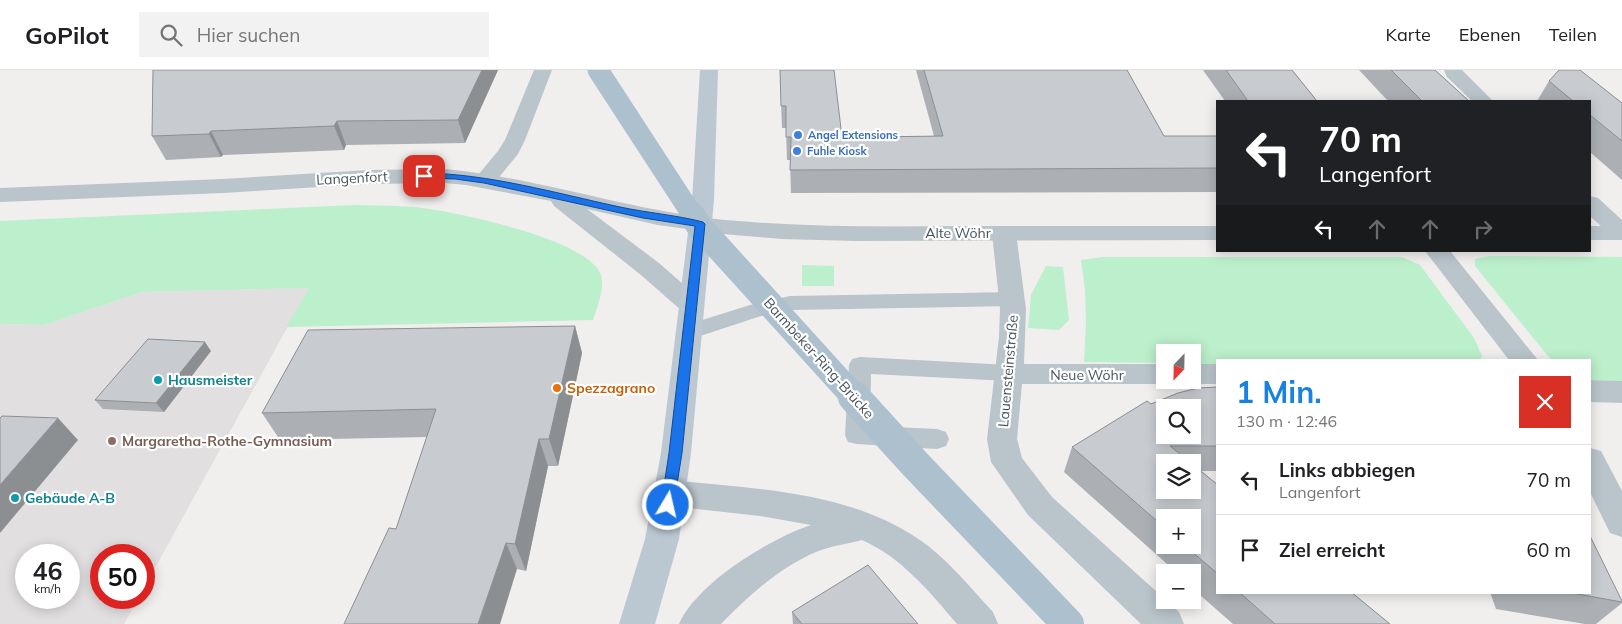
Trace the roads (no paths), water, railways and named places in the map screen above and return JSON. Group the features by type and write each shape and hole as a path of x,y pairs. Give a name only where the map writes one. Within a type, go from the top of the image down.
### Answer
{"main road":[{"name":"Barmbeker-Ring-Brücke","path":"598,70 700,226 915,464 1068,624"},
{"path":"637,624 662,539 670,493 700,224 709,70"}],"street":[{"path":"484,180 507,154 515,140 543,70"},
{"path":"1453,70 1482,100"},
{"name":"Langenfort","path":"0,195 369,177 450,176 484,180 643,215 700,224"},
{"path":"555,195 650,269 689,319"},
{"path":"1591,204 1622,233"},
{"name":"Alte Wöhr","path":"700,224 782,232 1216,233"},
{"name":"Lauensteinstraße","path":"1004,233 1013,299 1013,337 1002,439 1007,462 1040,506 1166,624"},
{"path":"1591,233 1622,233"},
{"path":"1437,252 1523,359"},
{"name":"Neue Wöhr","path":"1009,373 1039,375 1156,374"},
{"path":"1201,374 1216,374"},
{"path":"1591,391 1622,392"},
{"path":"1591,462 1622,523"},
{"path":"670,493 768,505 828,515 865,526 904,548 937,575 980,624"},
{"path":"697,624 728,592 764,563 810,539 865,526"}],"lane":[{"path":"689,319 758,310 790,303 1013,299"},
{"path":"937,439 857,435 860,365 1009,373"}],"place":[{"name":"Angel Extensions","path":"798,135"},
{"name":"Fuhle Kiosk","path":"797,151"},
{"name":"Hausmeister","path":"158,380"},
{"name":"Spezzagrano","path":"557,388"},
{"name":"Margaretha-Rothe-Gymnasium","path":"112,441"},
{"name":"Gebäude A-B","path":"15,498"}]}
